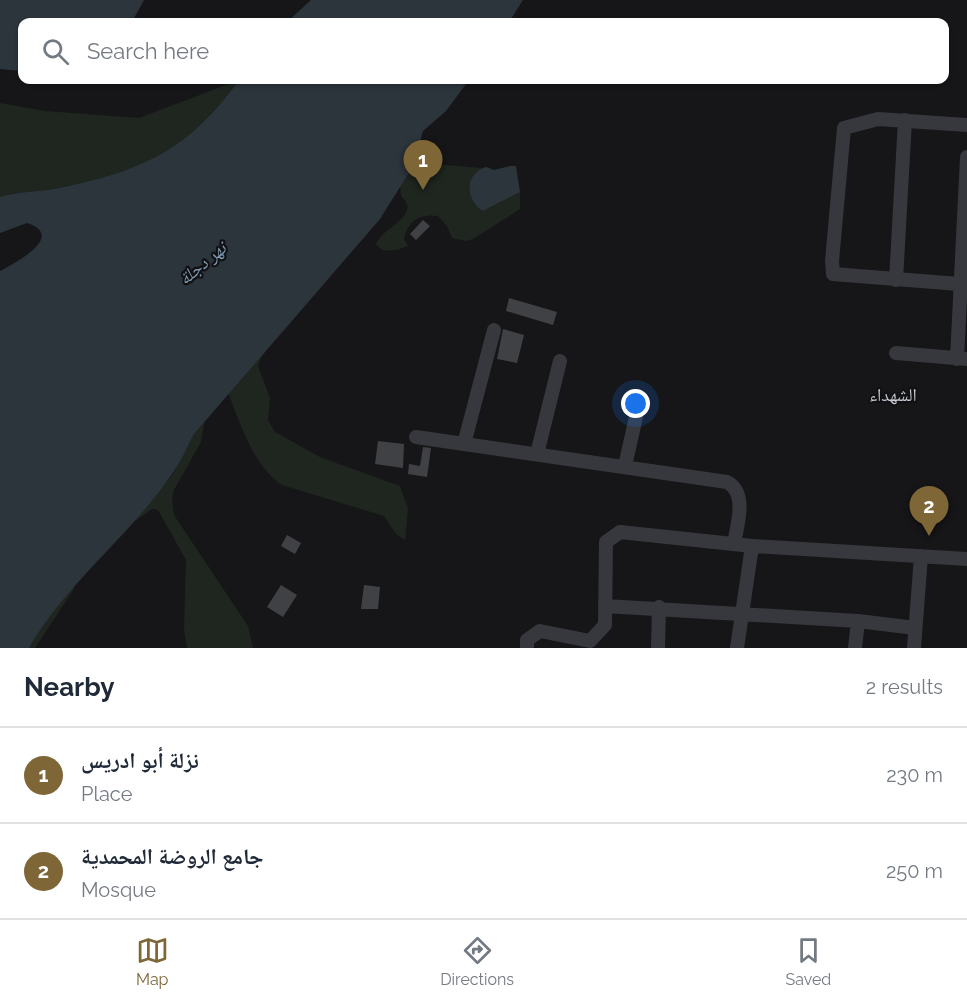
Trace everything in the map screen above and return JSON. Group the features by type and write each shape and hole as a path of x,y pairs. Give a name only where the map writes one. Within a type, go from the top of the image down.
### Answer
{"street":[{"path":"959,284 833,274 832,261 844,128 878,119 967,125"},
{"path":"896,280 905,120"},
{"path":"896,353 962,359 959,284 967,157"},
{"path":"464,444 494,330"},
{"path":"537,454 560,362"},
{"path":"625,466 640,399"},
{"path":"416,437 625,466 731,485 740,498 734,544"},
{"path":"527,648 527,640 540,631 590,641 605,625 606,542 620,532 752,546 967,559"},
{"path":"737,648 752,546"},
{"path":"914,648 921,556"},
{"path":"605,606 858,621 915,628"},
{"path":"658,648 659,608"},
{"path":"855,648 858,621"}],"shaded area":[{"path":"228,84 236,84 220,104 182,141 139,165 88,182 0,197 0,103 45,111 139,118"},
{"path":"413,164 482,168 469,188 483,211 520,192 520,209 473,239 466,241 452,238 447,226 438,216 420,217 408,227 404,239 408,246 390,251 383,250 376,244 407,210 406,203 401,196 400,186"},
{"path":"264,349 258,366 270,398 268,420 275,432 320,457 400,486 408,509 405,540 396,534 384,516 282,485 263,467 249,443 228,392"},
{"path":"205,419 201,442 174,490 172,498 174,515 248,626 253,648 187,648 184,629 186,560 158,510 152,509 132,523 173,474 194,434"},
{"path":"75,583 74,589 35,648 29,648 44,622"}],"water":[{"path":"0,0 144,0 134,18 18,18 18,71 0,69"},
{"path":"311,0 523,0 512,18 291,18"},
{"name":"نهر دجلة","path":"236,84 466,84 446,111 423,131 412,168 380,219 194,434 178,465 155,497 61,602 29,648 0,648 0,271 26,256 40,242 42,235 38,228 27,223 0,233 0,197 89,181 139,165 182,140 220,104"},
{"path":"516,166 520,192 483,211 470,194 474,175 486,167 494,170"}],"building":[{"path":"423,220 430,226 416,240 410,234"},
{"path":"509,298 557,312 553,325 506,311"},
{"path":"503,329 524,335 517,363 497,359"},
{"path":"378,441 404,444 403,468 375,464"},
{"path":"423,447 431,448 427,477 408,474 409,464 420,466"},
{"path":"287,535 301,543 295,554 281,546"},
{"path":"281,585 297,595 283,617 267,607"},
{"path":"364,585 380,587 378,609 361,609"}],"place":[{"name":"نزلة أبو ادريس","path":"423,190"},
{"name":"جامع الروضة المحمدية","path":"929,536"}],"district":[{"name":"الشهداء","path":"893,394"}]}
